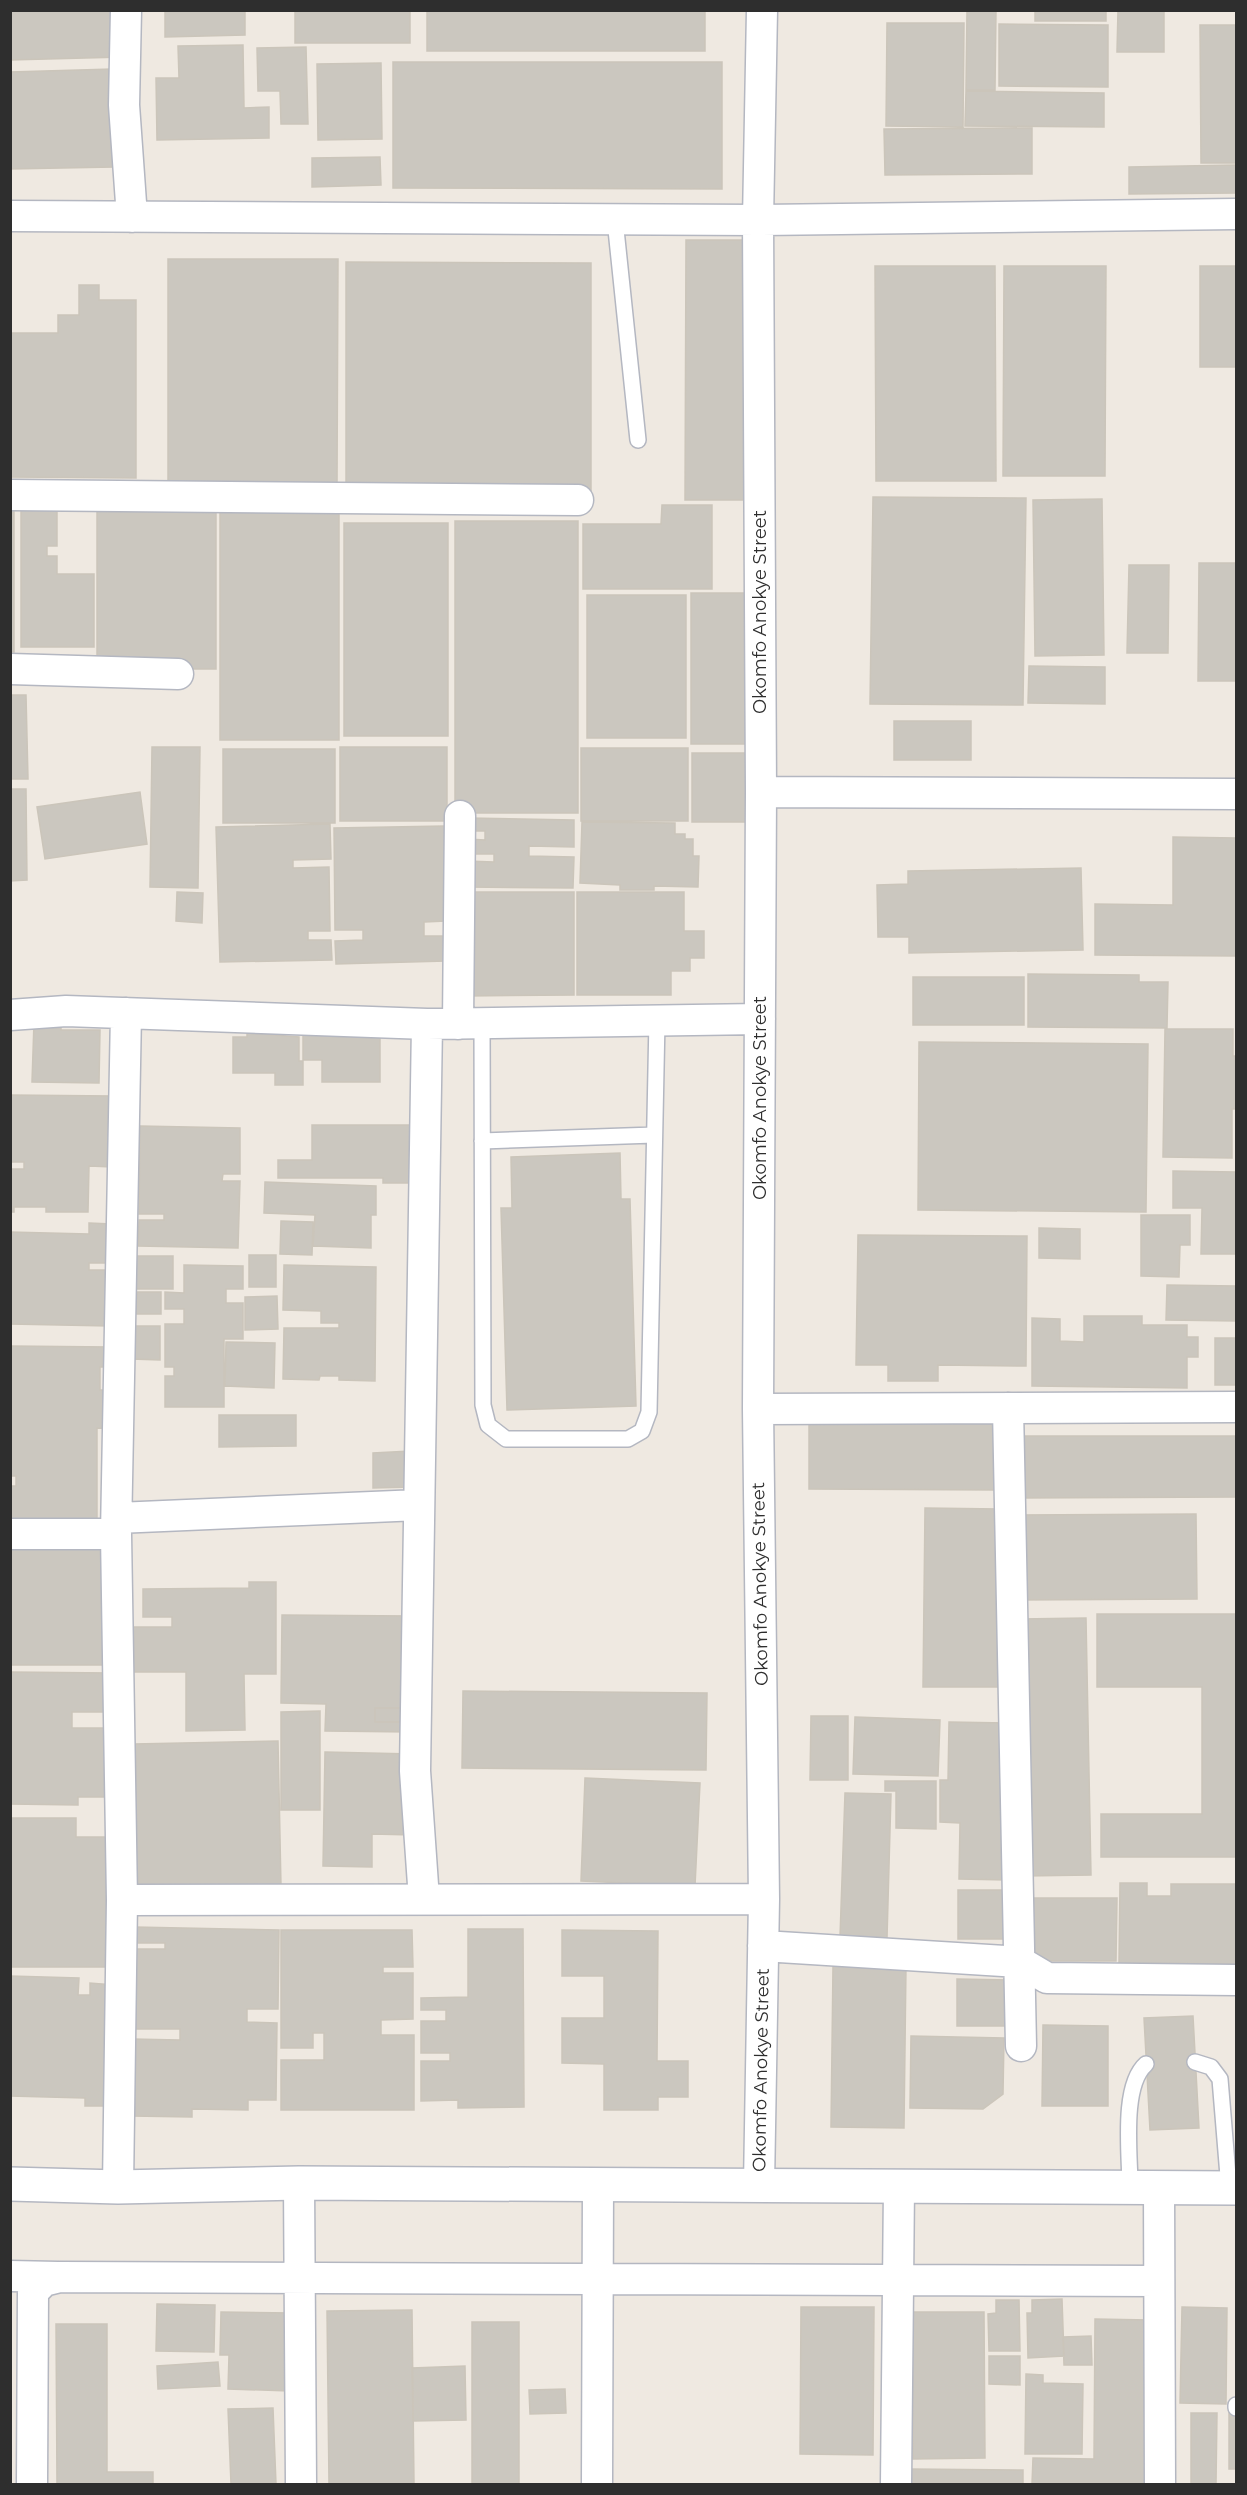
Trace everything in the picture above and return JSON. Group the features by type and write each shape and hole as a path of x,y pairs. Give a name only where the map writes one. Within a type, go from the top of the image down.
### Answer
{"street":[{"path":"126,10 124,105 132,217"},
{"name":"Okomfo Anokye Street","path":"759,2185 764,1899 758,1408 761,792 758,220 762,10"},
{"path":"10,216 758,220 1236,214"},
{"path":"10,495 578,500"},
{"path":"10,669 178,674"},
{"path":"761,792 1236,794"},
{"path":"460,816 470,1023"},
{"path":"10,1015 66,1011 428,1024 760,1019"},
{"path":"118,2187 122,1900 117,1526 126,1013"},
{"path":"424,1899 416,1771 428,1024"},
{"path":"758,1408 1236,1407"},
{"path":"1008,1408 1022,2046"},
{"path":"10,1534 419,1505"},
{"path":"122,1900 764,1899"},
{"path":"763,1946 1020,1962 1047,1978 1236,1980"},
{"path":"299,2183 301,2484"},
{"path":"10,2184 118,2187 299,2183 1233,2188"},
{"path":"597,2184 597,2484"},
{"path":"896,2484 899,2186"},
{"path":"1145,2187 1159,2281 1160,2484"},
{"path":"10,2276 1159,2281"},
{"path":"32,2484 33,2292 44,2281 60,2277"}],"lane":[{"path":"615,220 638,440"},
{"path":"470,1023 482,1141 483,1405 488,1425 506,1439 628,1439 642,1431 649,1412 657,1020"},
{"path":"482,1141 654,1135"},
{"path":"1195,2062 1211,2067 1220,2079 1233,2188"},
{"path":"1145,2187 1131,2094 1137,2072 1146,2064"}],"building":[{"path":"10,10 122,10 123,57 10,60"},
{"path":"165,10 245,10 245,35 165,37"},
{"path":"295,10 410,10 410,43 295,43"},
{"path":"427,10 705,10 705,51 427,51"},
{"path":"967,10 996,10 995,90 966,90"},
{"path":"1035,10 1106,10 1106,21 1035,21"},
{"path":"1118,10 1164,10 1164,52 1117,52"},
{"path":"887,23 964,23 963,127 886,126"},
{"path":"999,24 1108,25 1108,87 999,86"},
{"path":"1200,25 1236,25 1236,163 1201,163"},
{"path":"243,45 244,108 269,107 269,138 157,140 156,78 179,78 178,46"},
{"path":"306,47 308,124 281,124 280,91 258,91 257,48"},
{"path":"393,62 722,62 722,189 393,188"},
{"path":"381,63 382,139 318,140 317,64"},
{"path":"112,69 114,167 10,169 10,72"},
{"path":"966,91 1104,93 1104,127 965,126"},
{"path":"1032,128 1032,174 885,175 884,129"},
{"path":"380,157 381,185 312,187 312,158"},
{"path":"1236,165 1236,193 1129,194 1129,167"},
{"path":"686,240 751,240 751,500 685,500"},
{"path":"168,259 338,259 337,488 168,488"},
{"path":"346,262 591,263 591,492 346,492"},
{"path":"875,266 995,266 996,481 876,481"},
{"path":"1004,266 1106,266 1105,476 1003,476"},
{"path":"1200,266 1236,266 1236,367 1200,367"},
{"path":"79,285 99,285 99,300 136,300 136,478 10,477 10,333 58,333 58,315 79,315"},
{"path":"873,497 1026,498 1023,705 870,704"},
{"path":"97,498 216,498 216,669 97,669"},
{"path":"1102,499 1104,655 1035,656 1033,500"},
{"path":"10,503 14,503 14,652 10,652"},
{"path":"21,504 57,504 57,546 47,546 47,556 57,556 57,574 94,574 94,647 21,647"},
{"path":"662,505 712,505 712,589 583,589 583,524 661,524"},
{"path":"220,510 339,510 339,740 220,740"},
{"path":"455,521 578,521 578,813 455,813"},
{"path":"344,523 448,523 448,736 344,736"},
{"path":"1199,563 1236,563 1236,681 1198,681"},
{"path":"1129,565 1169,565 1168,653 1127,653"},
{"path":"691,593 755,593 755,744 691,744"},
{"path":"587,595 686,595 686,738 587,738"},
{"path":"1029,666 1105,667 1105,704 1028,703"},
{"path":"10,695 26,695 28,779 10,779"},
{"path":"894,721 971,721 971,760 894,760"},
{"path":"152,747 200,747 198,888 150,887"},
{"path":"340,747 447,747 447,821 340,821"},
{"path":"581,748 688,748 688,821 581,821"},
{"path":"223,749 335,749 335,823 223,823"},
{"path":"692,753 746,753 746,822 692,822"},
{"path":"10,789 26,789 27,880 10,881"},
{"path":"140,792 147,844 45,859 37,807"},
{"path":"468,818 574,820 574,847 529,846 529,856 574,857 573,888 467,887 467,861 494,862 494,854 468,854 468,839 485,840 485,831 468,831"},
{"path":"582,822 675,823 675,834 685,834 685,839 693,839 693,856 699,856 698,887 654,886 654,890 620,890 620,885 580,883"},
{"path":"330,824 331,859 293,860 293,868 329,867 330,931 308,931 308,940 331,940 332,960 220,962 216,827"},
{"path":"444,826 446,921 424,922 424,936 446,936 446,961 336,964 335,941 363,940 363,930 335,930 334,828"},
{"path":"1173,837 1236,838 1236,956 1095,955 1095,904 1173,905"},
{"path":"1081,868 1083,950 909,953 909,937 878,937 877,885 908,884 908,871"},
{"path":"177,892 203,893 202,923 176,921"},
{"path":"465,892 574,892 574,995 466,996"},
{"path":"577,892 684,892 684,931 704,931 704,958 690,958 690,971 671,971 671,995 577,995"},
{"path":"1028,974 1139,975 1139,982 1168,982 1167,1028 1028,1027"},
{"path":"913,977 1024,977 1024,1025 913,1025"},
{"path":"34,1022 61,1023 61,1030 100,1030 99,1083 32,1082"},
{"path":"303,1029 380,1032 380,1082 322,1082 322,1060 303,1060"},
{"path":"1165,1029 1233,1029 1233,1056 1236,1056 1236,1109 1232,1109 1232,1158 1163,1157"},
{"path":"247,1033 299,1037 299,1061 303,1061 303,1085 275,1085 275,1073 233,1073 233,1037 247,1037"},
{"path":"919,1042 1148,1044 1146,1212 918,1210"},
{"path":"10,1095 113,1096 112,1167 89,1166 88,1212 46,1212 46,1207 14,1207 14,1212 10,1212 10,1169 24,1169 24,1162 10,1162"},
{"path":"312,1125 412,1125 412,1183 383,1183 383,1178 278,1178 278,1160 312,1160"},
{"path":"140,1126 240,1128 240,1174 223,1174 222,1181 240,1181 238,1248 138,1246 139,1220 164,1220 164,1214 139,1214"},
{"path":"620,1153 621,1199 630,1199 636,1406 507,1410 501,1208 512,1208 511,1157"},
{"path":"1173,1171 1236,1172 1236,1254 1201,1254 1202,1208 1173,1208"},
{"path":"265,1182 376,1186 376,1215 371,1215 371,1248 313,1246 315,1215 264,1213"},
{"path":"1141,1215 1190,1215 1190,1245 1180,1245 1179,1277 1141,1276"},
{"path":"281,1221 313,1222 312,1255 280,1254"},
{"path":"89,1223 111,1224 110,1263 89,1263 89,1270 111,1270 109,1326 10,1324 10,1232 89,1234"},
{"path":"1039,1228 1080,1229 1080,1259 1039,1258"},
{"path":"858,1235 1027,1236 1026,1366 938,1365 938,1381 888,1381 888,1365 856,1365"},
{"path":"249,1255 276,1255 276,1287 249,1287"},
{"path":"136,1256 173,1256 173,1289 136,1289"},
{"path":"184,1265 243,1266 243,1289 226,1289 226,1303 243,1303 243,1339 224,1339 224,1407 165,1407 165,1376 174,1376 174,1367 165,1367 165,1324 184,1324 184,1309 165,1309 165,1292 184,1293"},
{"path":"284,1265 376,1267 375,1381 339,1380 339,1376 320,1376 319,1380 283,1379 284,1328 339,1328 339,1323 321,1323 321,1311 283,1310"},
{"path":"1167,1285 1236,1286 1236,1321 1166,1320"},
{"path":"137,1292 161,1292 161,1314 136,1314"},
{"path":"277,1296 278,1329 245,1330 245,1297"},
{"path":"1084,1316 1142,1316 1142,1325 1187,1325 1187,1337 1198,1337 1198,1357 1187,1357 1187,1388 1032,1386 1032,1318 1060,1319 1060,1341 1084,1342"},
{"path":"131,1326 160,1326 160,1360 131,1359"},
{"path":"1215,1338 1236,1338 1236,1385 1215,1385"},
{"path":"226,1342 275,1343 274,1388 225,1386"},
{"path":"10,1346 111,1347 111,1367 100,1367 100,1390 116,1390 116,1429 97,1428 97,1531 10,1530 10,1486 16,1486 16,1476 10,1476"},
{"path":"219,1415 296,1415 296,1446 219,1447"},
{"path":"809,1422 996,1423 996,1490 809,1489"},
{"path":"1016,1436 1236,1436 1236,1497 1016,1498"},
{"path":"410,1451 411,1487 373,1488 373,1453"},
{"path":"925,1508 999,1509 998,1687 923,1687"},
{"path":"1196,1514 1197,1599 1016,1600 1015,1515"},
{"path":"10,1540 112,1540 112,1665 10,1665"},
{"path":"249,1582 276,1582 276,1674 244,1674 245,1730 186,1731 186,1672 130,1672 130,1627 172,1627 172,1617 143,1617 143,1589 249,1588"},
{"path":"1097,1614 1236,1614 1236,1857 1101,1857 1101,1814 1202,1814 1202,1687 1097,1687"},
{"path":"282,1615 411,1616 410,1732 325,1731 326,1704 281,1703","holes":["375,1708 404,1708 404,1722 375,1722"]},
{"path":"1086,1618 1091,1875 1024,1876 1020,1619"},
{"path":"10,1672 111,1673 110,1712 72,1712 72,1728 110,1728 109,1797 78,1797 78,1805 10,1804"},
{"path":"463,1691 707,1693 706,1770 462,1768"},
{"path":"375,1708 404,1708 404,1722 375,1722"},
{"path":"320,1711 320,1810 281,1810 281,1712"},
{"path":"811,1716 848,1716 848,1780 810,1780"},
{"path":"855,1717 940,1720 938,1776 853,1774"},
{"path":"949,1722 1007,1723 1006,1880 959,1879 960,1823 940,1822 940,1780 948,1780"},
{"path":"278,1741 281,1886 137,1888 134,1744"},
{"path":"325,1752 412,1754 412,1835 372,1834 372,1867 323,1866"},
{"path":"585,1778 700,1783 695,1886 581,1881"},
{"path":"885,1781 936,1781 936,1829 896,1828 896,1791 885,1791"},
{"path":"845,1793 891,1794 887,1938 840,1937"},
{"path":"10,1818 76,1818 76,1837 113,1837 113,1967 10,1967"},
{"path":"1120,1883 1147,1883 1147,1896 1171,1896 1171,1884 1236,1884 1236,1964 1119,1963"},
{"path":"958,1890 1008,1890 1008,1939 958,1939"},
{"path":"1032,1898 1117,1898 1116,1961 1032,1961"},
{"path":"134,1927 279,1930 278,2009 247,2009 247,2022 277,2023 276,2100 248,2100 248,2110 192,2109 192,2117 131,2116 132,2039 180,2040 180,2029 133,2029 133,1949 165,1949 165,1943 134,1943"},
{"path":"468,1929 523,1929 524,2107 458,2108 458,2100 421,2101 421,2061 450,2061 450,2053 421,2053 421,2021 446,2021 446,2010 421,2010 421,1998 468,1997"},
{"path":"281,1930 412,1930 413,1967 383,1967 383,1973 413,1973 413,2019 381,2020 381,2035 414,2035 414,2110 281,2110 281,2060 324,2060 324,2033 313,2033 313,2048 281,2048"},
{"path":"562,1930 658,1931 657,2061 688,2061 688,2097 658,2097 658,2110 604,2110 604,2064 562,2063 562,2018 604,2018 604,1976 562,1976"},
{"path":"833,1966 906,1966 904,2128 831,2127"},
{"path":"10,1976 79,1978 78,1995 90,1995 90,1983 114,1985 110,2106 85,2106 85,2098 10,2096"},
{"path":"957,1979 1010,1980 1010,2026 957,2026"},
{"path":"1193,2016 1199,2128 1150,2130 1144,2018"},
{"path":"1043,2025 1108,2026 1108,2106 1042,2106"},
{"path":"911,2036 1004,2038 1003,2094 983,2109 910,2108"},
{"path":"1062,2299 1064,2356 1028,2358 1027,2313 1032,2313 1032,2300"},
{"path":"996,2300 1019,2300 1020,2351 989,2351 988,2314 996,2313"},
{"path":"157,2304 215,2305 214,2352 156,2351"},
{"path":"801,2307 874,2307 873,2455 800,2454"},
{"path":"1182,2307 1227,2308 1226,2404 1180,2403"},
{"path":"412,2310 414,2484 329,2484 327,2311"},
{"path":"221,2312 291,2313 289,2391 228,2389 229,2355 220,2355"},
{"path":"912,2312 984,2312 985,2458 913,2459"},
{"path":"1095,2319 1149,2320 1148,2484 1032,2484 1033,2458 1094,2459"},
{"path":"472,2322 519,2322 519,2484 472,2484"},
{"path":"56,2324 107,2324 107,2472 153,2472 153,2484 57,2484"},
{"path":"1091,2336 1092,2365 1064,2365 1063,2337"},
{"path":"989,2356 1020,2356 1020,2385 989,2384"},
{"path":"218,2362 220,2386 158,2389 157,2366"},
{"path":"465,2366 466,2420 413,2421 412,2368"},
{"path":"1026,2374 1043,2375 1043,2383 1083,2384 1082,2454 1025,2454"},
{"path":"565,2389 566,2413 530,2414 529,2390"},
{"path":"273,2408 276,2484 231,2484 228,2409"},
{"path":"1229,2411 1236,2411 1236,2469 1229,2469"},
{"path":"1191,2413 1217,2413 1216,2484 1191,2484"},
{"path":"909,2469 1023,2470 1023,2484 910,2484"}]}
